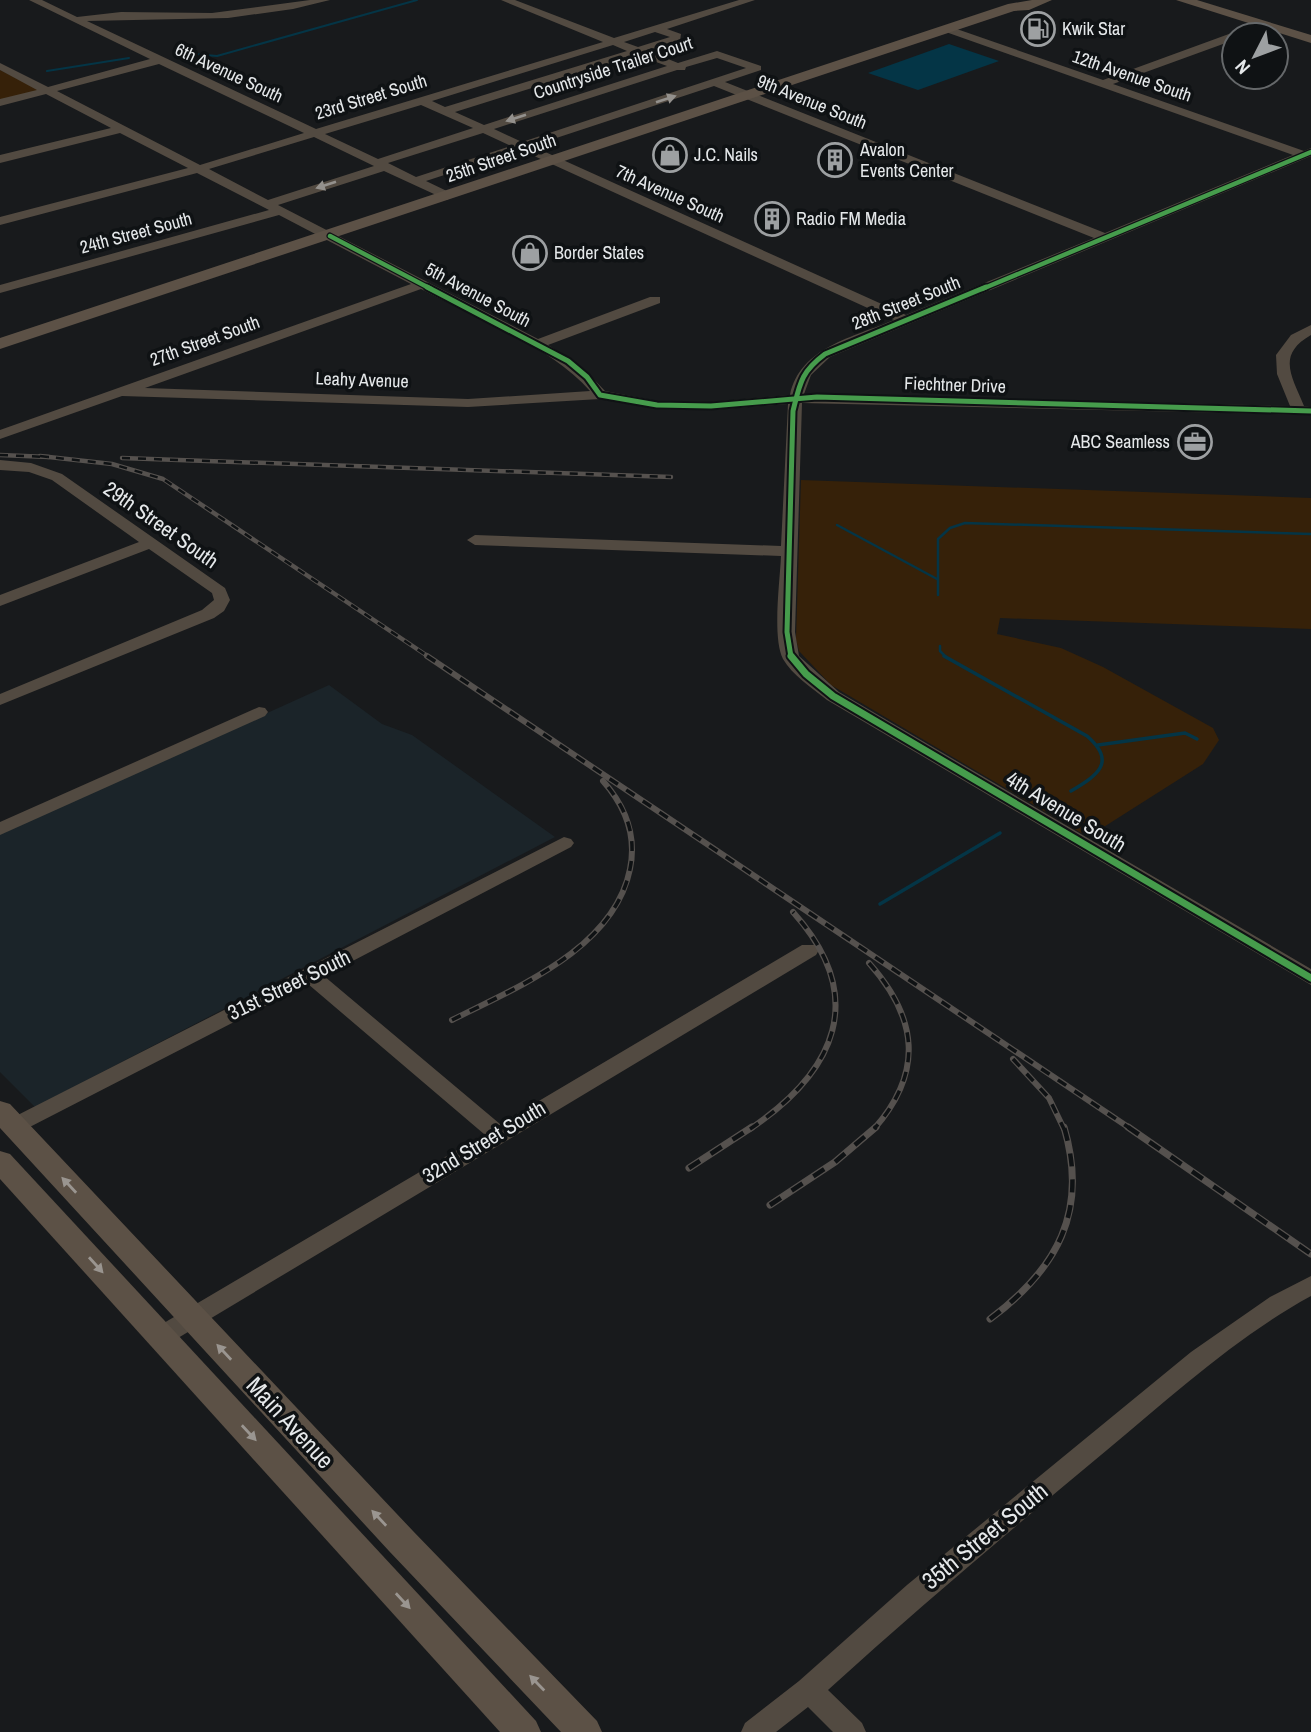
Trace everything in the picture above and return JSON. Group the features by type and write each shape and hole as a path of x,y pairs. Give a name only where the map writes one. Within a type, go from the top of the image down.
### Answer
{"main road":[{"name":"25th Street South","path":"0,344 750,96 1019,4 1045,0"},
{"path":"1164,0 1234,21"},
{"path":"1183,0 1240,21"},
{"path":"1290,36 1311,40"},
{"path":"1290,39 1311,47"},
{"name":"Main Avenue","path":"4,1115 584,1732"},
{"name":"Main Avenue","path":"0,1161 523,1732"}],"street":[{"name":"6th Avenue South","path":"34,0 447,197"},
{"path":"76,20 104,15 194,18 258,13 325,0"},
{"name":"9th Avenue South","path":"506,0 1104,237"},
{"path":"714,0 731,6"},
{"name":"23rd Street South","path":"0,221 198,169 750,0"},
{"path":"444,111 676,39 677,36 656,29"},
{"name":"12th Avenue South","path":"947,29 1308,153"},
{"path":"1102,84 1220,41"},
{"name":"Countryside Trailer Court","path":"268,204 483,128 721,54 757,68 415,181"},
{"path":"0,103 160,60"},
{"name":"5th Avenue South","path":"0,66 537,344 568,361 587,377 600,395"},
{"path":"519,70 556,86"},
{"path":"569,91 655,127"},
{"name":"7th Avenue South","path":"420,100 905,320"},
{"path":"0,159 121,129"},
{"name":"28th Street South","path":"805,673 791,657 787,632 792,424 798,381 807,367 825,354 1308,153"},
{"name":"24th Street South","path":"0,289 281,211"},
{"name":"27th Street South","path":"0,435 424,284"},
{"path":"537,344 654,300"},
{"path":"1305,411 1282,367 1281,354 1293,339 1311,330"},
{"name":"Leahy Avenue","path":"122,392 468,403 600,395"},
{"name":"Fiechtner Drive","path":"600,395 657,405 711,406 796,399 899,399 1305,411"},
{"name":"29th Street South","path":"0,465 45,471 219,591 222,600 218,607 0,700"},
{"path":"475,540 788,551"},
{"path":"0,601 150,543"},
{"name":"4th Avenue South","path":"805,673 833,696 1311,978"},
{"path":"0,830 260,712"},
{"name":"31st Street South","path":"4,1115 310,975 564,844"},
{"name":"32nd Street South","path":"160,1337 809,950"},
{"path":"310,975 498,1134"},
{"name":"35th Street South","path":"755,1732 808,1690 916,1593 1219,1345 1278,1303 1311,1285"},
{"path":"808,1690 852,1732"}],"shaded area":[{"path":"0,70 42,91 0,101"},
{"path":"801,480 1311,498 1311,629 1000,618 997,634 1061,648 1103,667 1213,728 1219,740 1203,764 1088,837 831,685 799,651 796,639"},
{"path":"329,685 382,724 412,735 555,837 35,1107 0,1072 0,834"}],"water":[{"path":"949,44 999,61 918,90 868,73"}],"waterway":[{"path":"180,53 217,56 417,0"},
{"path":"47,71 129,58"},
{"path":"938,595 938,539 950,528 965,523 1311,534"},
{"path":"837,525 937,579"},
{"path":"940,646 940,651 946,657"},
{"path":"944,656 1087,736 1096,745 1101,753 1100,767 1089,779 1071,791"},
{"path":"1098,745 1185,733 1197,739"},
{"path":"880,904 1000,833"}],"railway":[{"path":"0,455 49,457"},
{"path":"40,456 49,457"},
{"path":"49,457 112,464 163,479 429,657"},
{"path":"122,458 671,477"},
{"path":"427,656 1131,1129"},
{"path":"452,1020 533,979 584,943 605,922 620,897 630,869 632,845 628,822 618,801 603,781"},
{"path":"750,1129 780,1107 804,1083 821,1057 832,1031 835,1003 830,974 816,943 793,912"},
{"path":"869,963 897,1004 909,1045 901,1087 875,1128"},
{"path":"1013,1059 1049,1098 1064,1129"},
{"path":"689,1168 752,1127"},
{"path":"990,1319 1033,1280 1062,1236 1069,1212 1072,1186 1071,1158 1064,1127"},
{"path":"1128,1127 1311,1254"},
{"path":"770,1205 835,1162 875,1128"}],"cycle path":[{"path":"1311,152 825,354 815,361 801,379 793,411 787,632 791,657 806,674 833,696 1311,978"},
{"path":"330,236 568,361 587,377 600,395 657,405 711,406 817,397 1311,411"}],"place":[{"name":"Kwik Star","path":"1038,29"},
{"name":"J.C. Nails","path":"670,155"},
{"name":"Avalon Events Center","path":"835,160"},
{"name":"Radio FM Media","path":"772,219"},
{"name":"Border States","path":"530,253"},
{"name":"ABC Seamless","path":"1195,442"}]}
